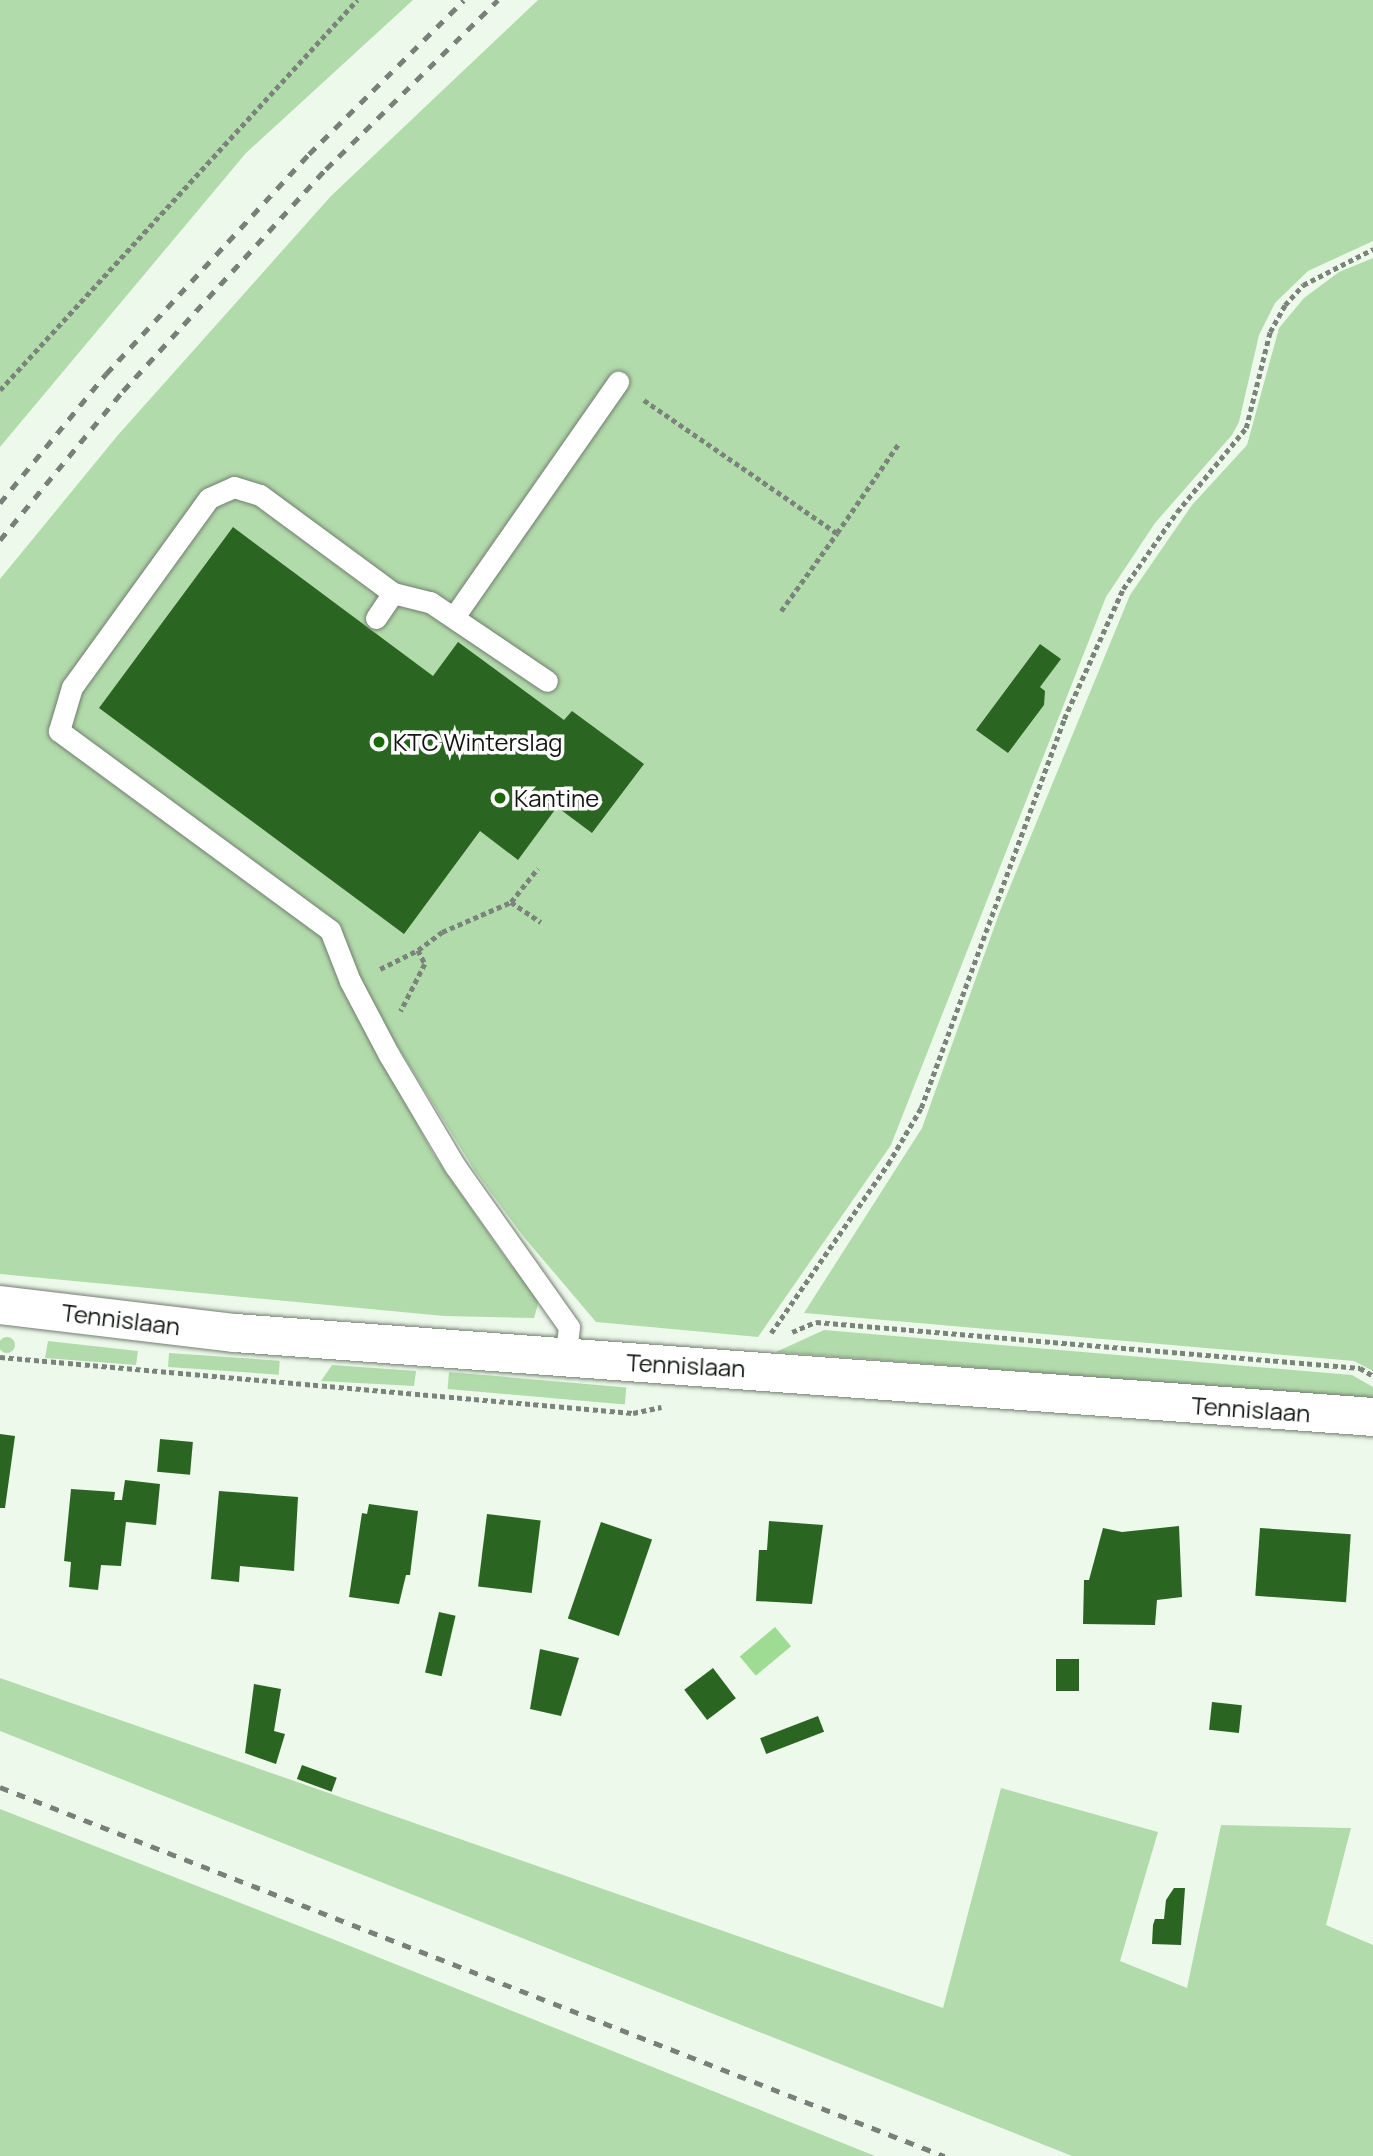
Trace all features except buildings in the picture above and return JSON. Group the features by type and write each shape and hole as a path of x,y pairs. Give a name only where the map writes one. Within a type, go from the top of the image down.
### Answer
{"street":[{"name":"Tennislaan","path":"0,1306 235,1333 565,1359 741,1368 1016,1393 1373,1418"}],"lane":[{"path":"454,617 618,382"},
{"path":"547,681 430,602 393,593 260,495 234,487 209,498 72,687 59,731 330,930 350,981 389,1055 455,1166 569,1327 565,1359"},
{"path":"376,618 393,593"}],"path":[{"path":"0,390 356,0"},
{"path":"766,1343 802,1284 888,1164 921,1108 1064,719 1123,589 1177,512 1246,428 1270,332 1285,305 1303,285 1373,249"},
{"path":"618,382 837,533"},
{"path":"781,611 899,443"},
{"path":"380,969 418,950 442,932 511,902 538,868"},
{"path":"511,902 541,922"},
{"path":"396,1022 425,964 418,950"}],"shaded area":[{"path":"0,0 413,0 246,153 0,447"},
{"path":"538,0 1373,0 1373,241 1308,271 1275,303 1259,335 1239,422 1232,435 1155,523 1106,597 891,1145 758,1337 596,1322 523,1236 475,1171 393,1039 378,1053 434,1155 510,1264 533,1287 538,1304 534,1318 444,1316 0,1274 0,579 118,435 331,196"},
{"path":"1373,258 1373,1371 1354,1361 804,1313 922,1128 1000,911 1130,595 1192,505 1247,445 1279,328 1304,298 1339,272"},
{"path":"824,1330 1352,1375 1373,1387 1373,1399 776,1352"},
{"path":"4,1337 10,1337 15,1345 13,1351 4,1353 -1,1348 -1,1342"},
{"path":"48,1341 138,1351 136,1365 45,1358"},
{"path":"169,1353 280,1361 279,1375 168,1367"},
{"path":"332,1365 416,1371 414,1386 321,1381"},
{"path":"449,1372 626,1388 625,1404 448,1389"},
{"path":"775,1627 791,1646 756,1676 740,1657"},
{"path":"0,1678 943,2008 1001,1788 1158,1832 1120,1961 1187,1988 1221,1825 1351,1828 1326,1925 1373,1945 1373,2156 1072,2156 0,1731"},
{"path":"0,1809 335,1940 875,2156 0,2156"}],"railway":[{"path":"0,503 106,374 309,154 464,0"},
{"path":"0,540 123,391 326,169 498,0"},
{"path":"0,1787 944,2156"}],"place":[{"name":"KTC Winterslag","path":"379,742"},
{"name":"Kantine","path":"500,798"}]}
